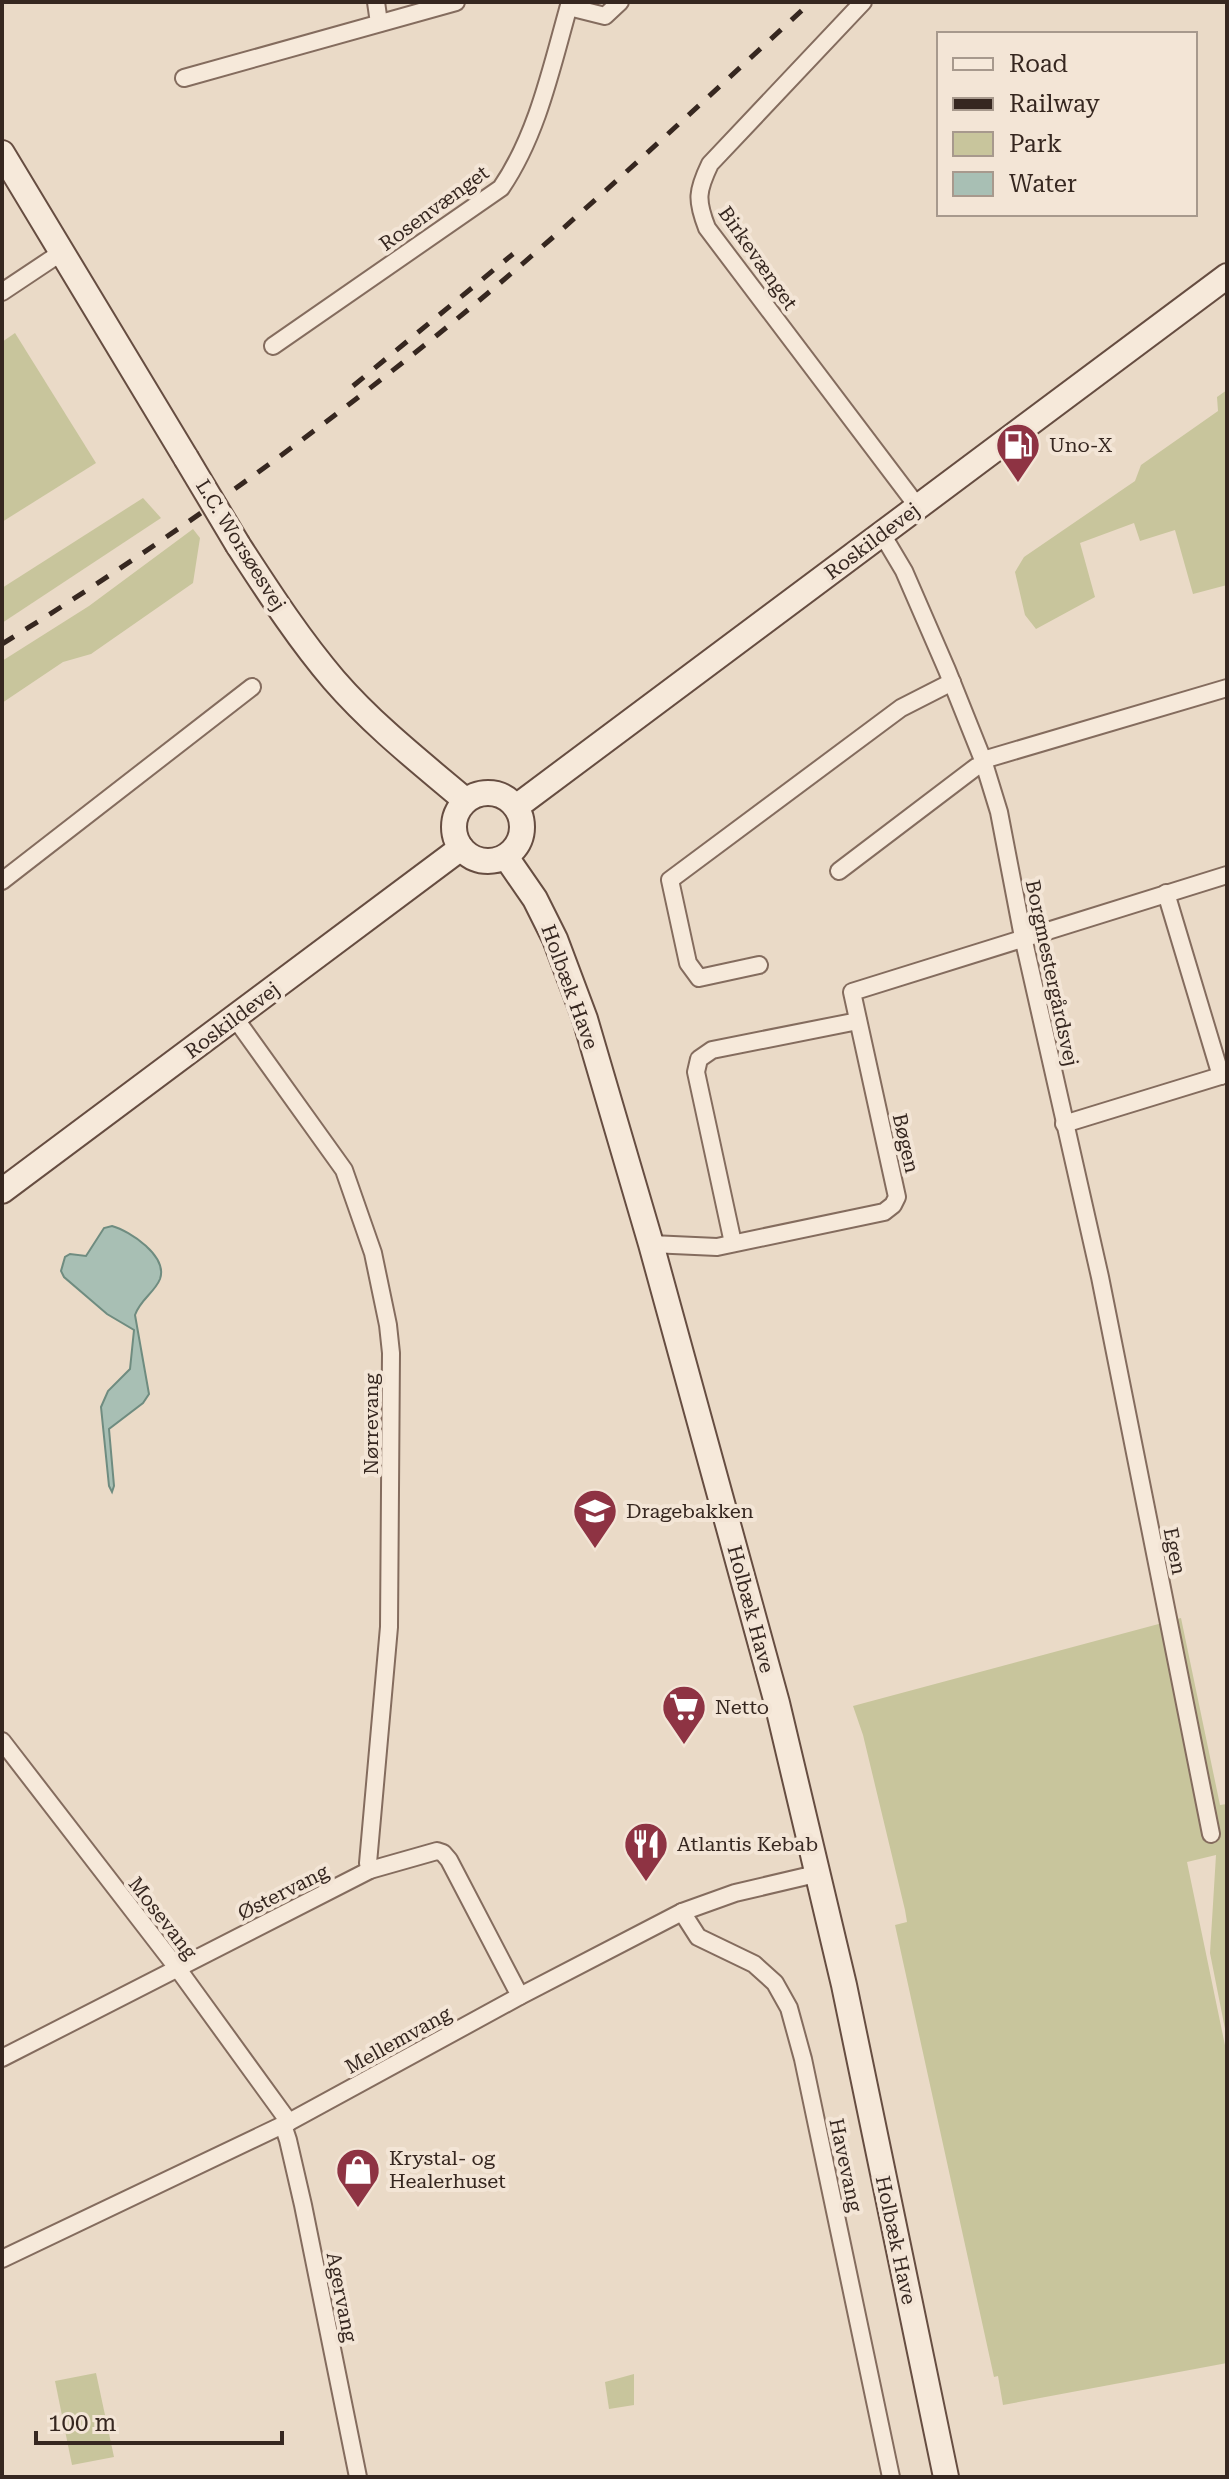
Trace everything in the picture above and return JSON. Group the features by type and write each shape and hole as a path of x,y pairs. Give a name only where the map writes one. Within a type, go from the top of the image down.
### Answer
{"street":[{"path":"376,2 379,23"},
{"path":"184,78 456,2"},
{"name":"Rosenvænget","path":"273,346 501,188 518,164 528,139 570,5 605,16 620,2"},
{"name":"Birkevænget","path":"863,2 710,164 699,187 699,207 707,228 918,507"},
{"name":"L.C. Worsøesvej","path":"2,153 238,545 278,605 334,680 385,732 465,800"},
{"path":"2,292 62,252"},
{"name":"Roskildevej","path":"516,807 1227,276"},
{"name":"Borgmestergårdsvej","path":"882,534 904,571 952,682 984,762 999,812 1023,937 1100,1277"},
{"path":"759,965 699,978 688,963 670,880 901,708 952,682"},
{"path":"2,881 252,687"},
{"path":"839,871 984,762 1227,688"},
{"path":"486,792 498,794 516,807 522,820 522,834 517,847 506,857 482,861 470,857 455,839 454,818 465,800 486,792"},
{"name":"Roskildevej","path":"2,1191 461,848"},
{"name":"Holbæk Have","path":"506,857 535,899 572,981 651,1244 788,1746 820,1873 946,2477"},
{"path":"1023,937 1227,875"},
{"path":"1064,1124 1224,1075 1166,893"},
{"name":"Bøgen","path":"651,1244 701,1248 884,1212 897,1197 852,992 1023,937"},
{"name":"Nørrevang","path":"235,1018 340,1161 370,1242 388,1325 391,1353 389,1627 368,1863 370,1870"},
{"path":"733,1243 696,1072 699,1059 712,1050 858,1021"},
{"name":"Egen","path":"1100,1277 1211,1834"},
{"name":"Mosevang","path":"2,1741 178,1969 286,2124"},
{"name":"Østervang","path":"2,2058 370,1870 437,1851 449,1860 520,1996"},
{"name":"Mellemvang","path":"2,2259 286,2124 520,1996 682,1912 735,1893 820,1873"},
{"name":"Havevang","path":"682,1912 698,1937 754,1964 775,1983 789,2008 803,2059 891,2477"},
{"name":"Agervang","path":"286,2124 358,2477"}],"green space":[{"path":"15,333 96,463 2,522 2,342"},
{"path":"1227,390 1227,585 1193,594 1175,530 1140,541 1134,523 1080,543 1095,597 1036,629 1025,615 1015,572 1024,557 1135,481 1141,465 1218,411 1217,397"},
{"path":"143,498 161,518 2,623 2,588"},
{"path":"193,529 200,538 193,583 91,654 63,662 2,703 2,661 89,606"},
{"path":"1181,1618 1220,1805 1227,1804 1227,2039 1210,1953 1216,1855 1187,1862 1227,2055 1227,2363 1003,2405 998,2376 994,2377 895,1925 907,1922 905,1910 863,1735 853,1706"},
{"path":"96,2373 114,2457 72,2465 55,2381"},
{"path":"634,2374 634,2405 609,2409 605,2382"}],"water":[{"path":"112,1226 146,1246 161,1270 158,1284 135,1315 149,1394 143,1403 109,1429 112,1492 101,1407 108,1391 130,1369 134,1330 107,1314 61,1271 65,1257 70,1254 86,1256 104,1228"}],"railway":[{"path":"2,644 224,497 436,336 579,214 811,2"},
{"path":"353,386 513,254"}],"place":[{"name":"Uno-X","path":"1018,484"},
{"name":"Dragebakken","path":"595,1550"},
{"name":"Netto","path":"684,1746"},
{"name":"Atlantis Kebab","path":"646,1883"},
{"name":"Krystal- og Healerhuset","path":"358,2209"}]}
